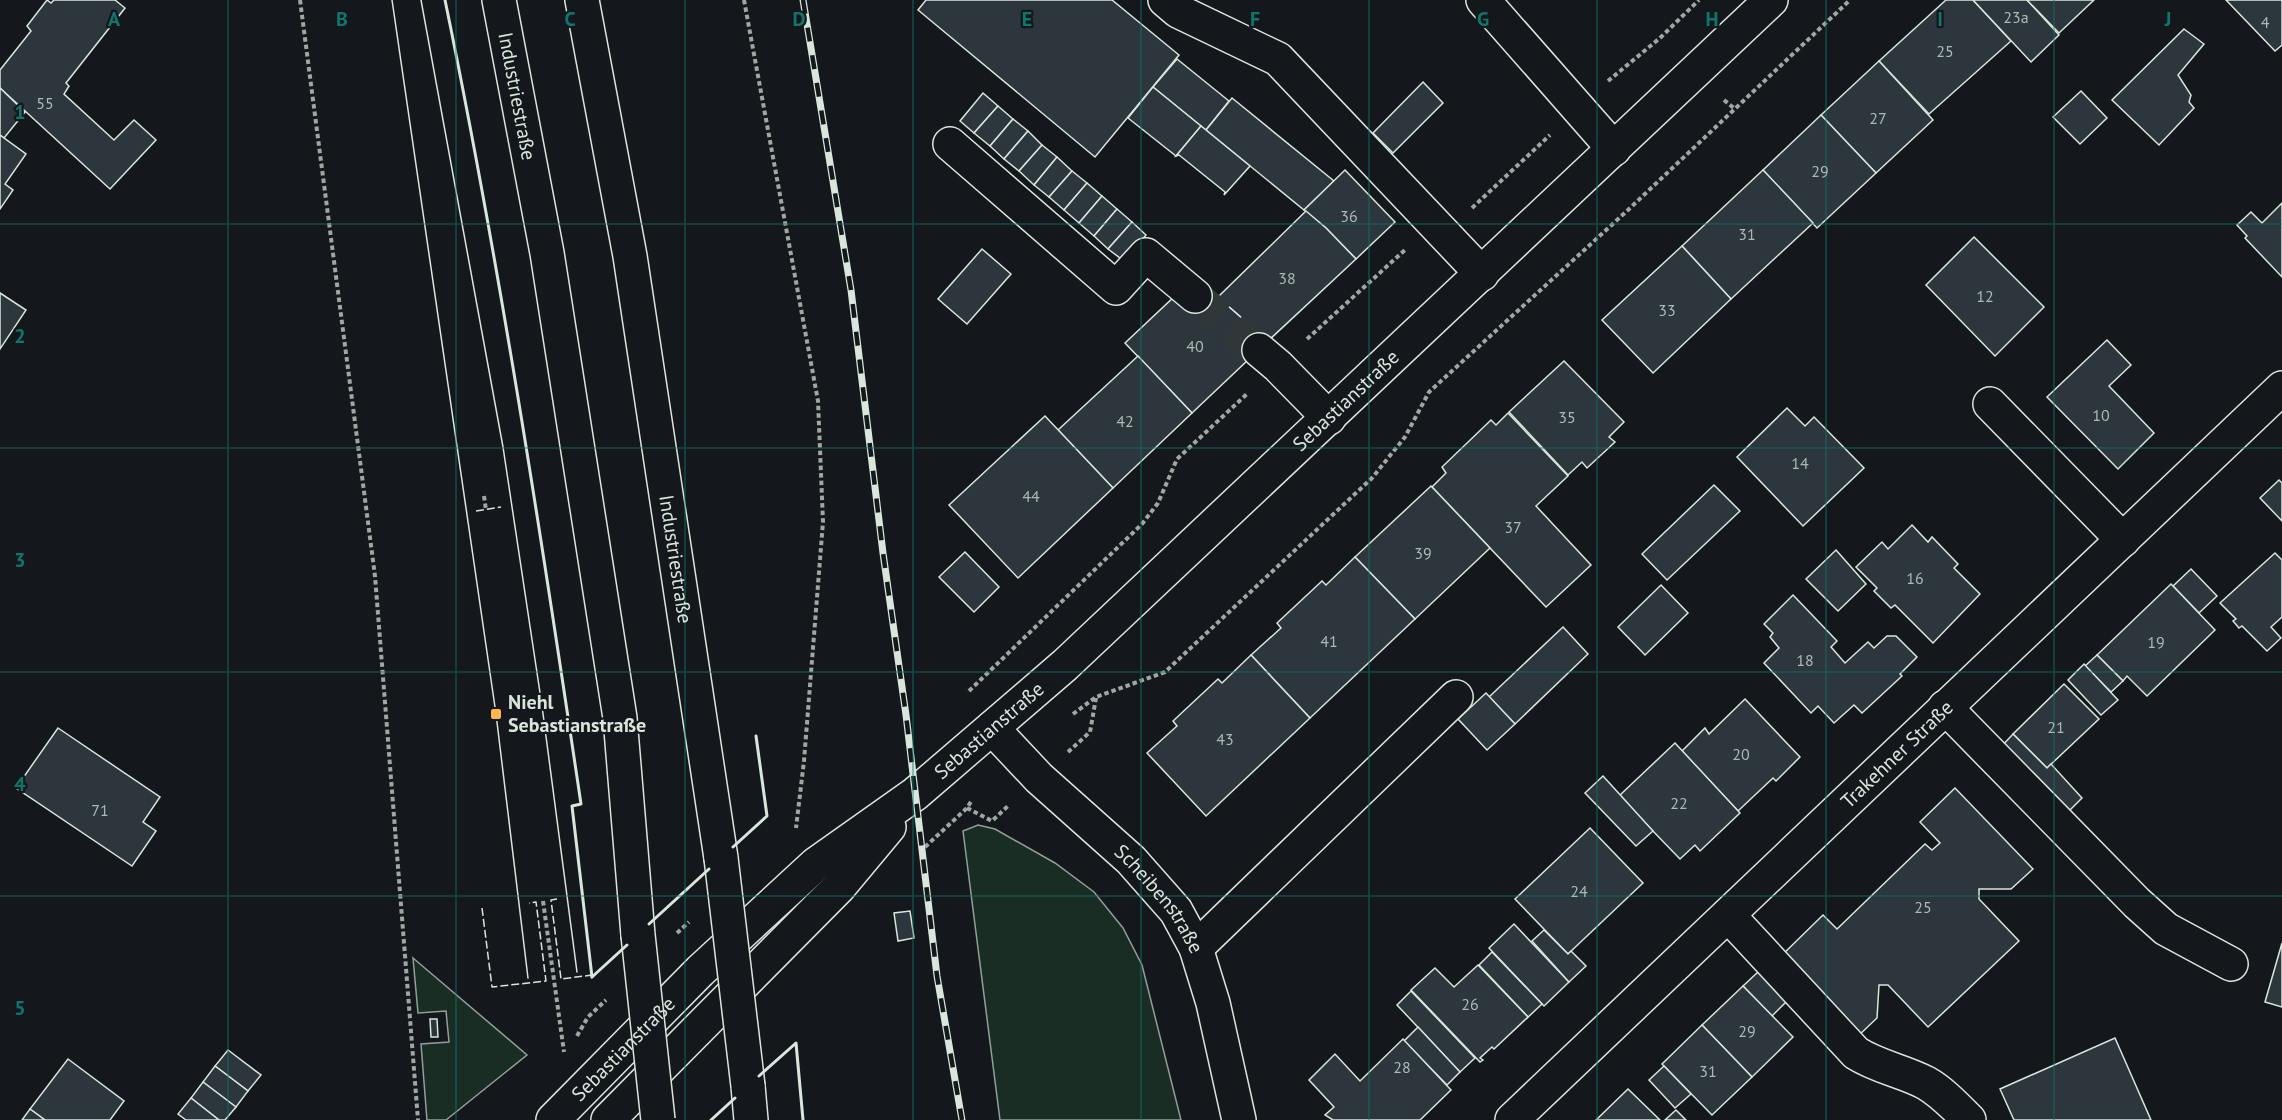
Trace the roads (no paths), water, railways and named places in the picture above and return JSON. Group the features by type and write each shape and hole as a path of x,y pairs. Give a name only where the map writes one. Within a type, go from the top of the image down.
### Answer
{"main road":[{"name":"Industriestraße","path":"499,0 547,253 620,718 638,935 658,1120"},
{"name":"Industriestraße","path":"582,0 630,256 721,858 751,1120"},
{"path":"1165,0 1178,11 1278,59 1482,274"},
{"path":"1484,0 1614,149"},
{"name":"Sebastianstraße","path":"553,1120 700,971 816,864 915,794 1065,665 1771,0"},
{"path":"950,144 1116,288 1146,255 1195,296"},
{"path":"1268,358 1329,418"},
{"name":"Trakehner Straße","path":"1512,1120 2282,388"},
{"path":"1990,404 2123,540"},
{"path":"1196,948 1456,697"},
{"path":"1945,707 2144,910 2166,929 2231,964"},
{"name":"Scheibenstraße","path":"992,728 1039,778 1131,860 1176,911 1196,948 1213,1003 1239,1120"},
{"name":"Sebastianstraße","path":"608,1120 839,887 915,794"},
{"path":"1728,915 1856,1053 1867,1060 1925,1083 1969,1120"}],"tunnel":[{"path":"1195,296 1259,350"}],"tram line":[{"path":"392,0 496,714 528,978"},
{"path":"421,0 503,447 542,706 577,972"}],"railway":[{"path":"803,0 851,290 937,976 962,1120"}],"place":[{"name":"Niehl Sebastianstraße","path":"496,714"}]}
